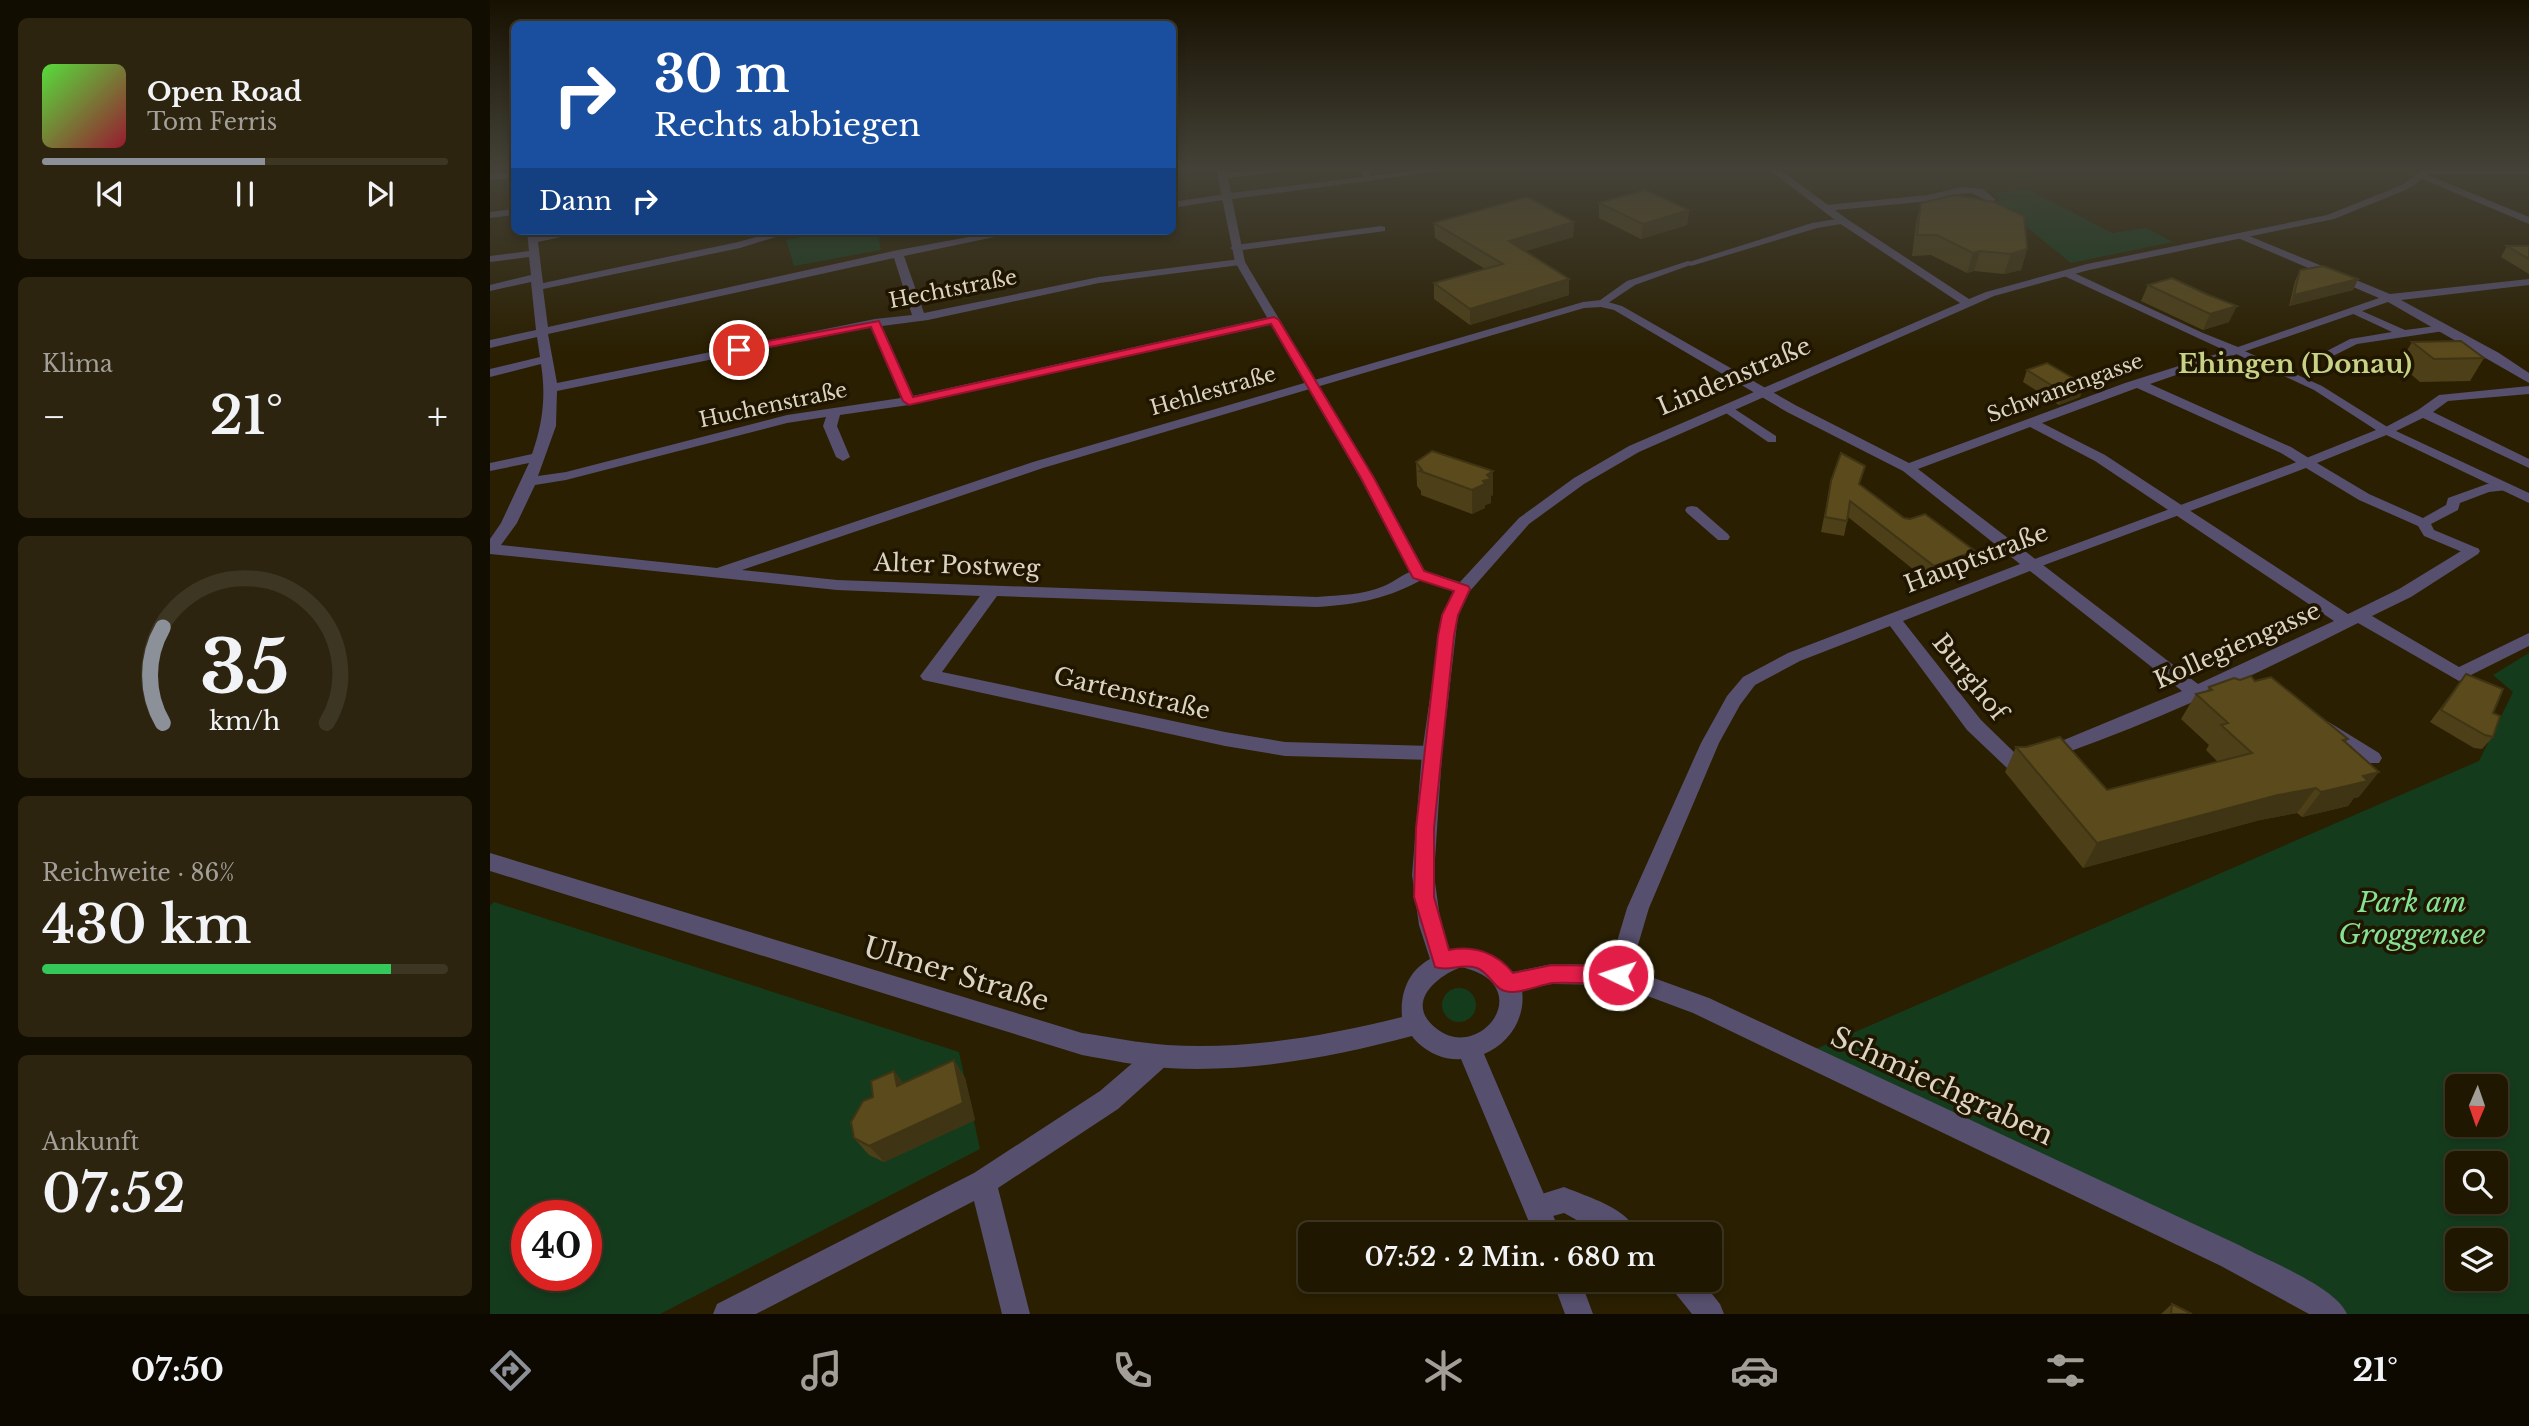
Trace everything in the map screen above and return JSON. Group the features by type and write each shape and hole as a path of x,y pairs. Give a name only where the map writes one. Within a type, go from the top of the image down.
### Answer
{"street":[{"path":"1232,229 1240,262 1367,478 1419,574 1463,589"},
{"path":"1235,248 1379,229"},
{"name":"Hehlestraße","path":"715,574 794,544 1057,457 1583,305 1601,303 1631,283 1802,229"},
{"path":"1856,229 1968,303"},
{"name":"Lindenstraße","path":"1442,961 1430,925 1423,876 1432,753 1448,626 1463,589 1524,521 1579,481 1634,449 1968,303 2022,284 2066,273 2270,229"},
{"path":"490,259 533,241 564,235"},
{"path":"490,288 740,245 765,235"},
{"path":"490,344 898,253 996,235"},
{"path":"2242,236 2389,298 2496,356 2529,379"},
{"path":"491,549 509,523 529,482 550,426 551,387 541,332 533,241"},
{"path":"898,253 919,317"},
{"name":"Hechtstraße","path":"551,387 1098,280 1240,262"},
{"path":"2066,273 2318,388 2385,431 2529,499"},
{"name":"Schwanengasse","path":"1908,468 2138,384 2389,298 2529,282"},
{"path":"1601,303 1618,308 1832,431 1908,468 2196,692"},
{"path":"2353,310 2403,333"},
{"name":"Huchenstraße","path":"529,482 627,461 787,419 909,401 1274,320"},
{"path":"875,323 909,401"},
{"path":"2325,356 2354,341 2444,328"},
{"path":"490,373 545,359"},
{"path":"2138,384 2253,434 2364,497 2423,523 2429,533 2472,551"},
{"name":"Hauptstraße","path":"1618,975 1638,908 1710,743 1733,701 1749,681 1794,657 2307,463 2423,413 2438,400 2452,396 2529,390"},
{"path":"1727,408 1772,439"},
{"path":"835,411 831,426 844,457"},
{"path":"2423,413 2529,464"},
{"path":"2032,423 2100,458 2190,520 2353,619 2459,675 2529,639"},
{"path":"490,467 538,457"},
{"path":"2423,523 2453,507 2453,501 2487,488 2529,484"},
{"path":"1692,510 1723,537"},
{"name":"Alter Postweg","path":"491,549 837,585 1247,600 1360,599 1390,590 1419,574"},
{"name":"Kollegiengasse","path":"2014,763 2066,747 2247,671 2405,593 2472,551"},
{"name":"Gartenstraße","path":"992,591 929,676 964,681 1202,734 1285,749 1432,753"},
{"name":"Burghof","path":"1893,619 1974,725 2014,763"},
{"path":"2247,671 2267,685"},
{"path":"2310,717 2372,758"},
{"name":"Ulmer Straße","path":"490,862 1082,1044 1158,1056 1223,1056 1276,1051 1373,1035 1416,1024"},
{"path":"1461,957 1480,959 1497,969 1508,983 1512,999 1510,1015 1501,1030 1487,1041 1469,1048 1438,1044 1416,1024 1411,1006 1415,987 1425,972 1442,961 1461,957"},
{"name":"Schmiechgraben","path":"1508,983 1552,974 1618,975 1701,1005 1801,1055 2231,1256 2312,1299 2333,1314"},
{"path":"1469,1048 1544,1222"},
{"path":"727,1314 983,1182 1109,1100 1158,1056"},
{"path":"983,1182 1016,1314"},
{"path":"1538,1207 1564,1200 1609,1222"},
{"path":"1571,1292 1579,1314"},
{"path":"1692,1292 1710,1314"}],"green space":[{"path":"2029,229 2105,229 2112,233 2149,229 2173,242 2071,263"},
{"path":"814,235 878,235 881,250 794,266 786,240"},
{"name":"Park am Groggensee","path":"2529,653 2529,1314 2333,1314 1802,1055 2479,761 2513,692 2493,675"},
{"path":"494,902 959,1052 980,1149 660,1314 490,1314 490,906"},
{"path":"1459,988 1471,993 1476,1005 1471,1017 1459,1022 1447,1017 1442,1005 1447,993"}],"building":[{"path":"1445,229 1549,229 1509,241 1569,279 1470,309 1434,283 1503,264"},
{"path":"1918,229 2025,229 2027,249 2011,254 1980,251 1973,253 1937,235 1917,235"},
{"path":"2507,246 2529,246 2529,259"},
{"path":"2323,266 2358,279 2294,295 2300,270"},
{"path":"2172,278 2237,306 2210,314 2148,285"},
{"path":"2461,341 2484,358 2434,359 2412,342"},
{"path":"2047,363 2085,385 2064,393 2027,370"},
{"path":"1432,451 1493,471 1487,475 1491,479 1483,481 1485,484 1472,490 1420,471 1422,470 1416,462"},
{"path":"1841,453 1865,466 1859,484 1904,518 1910,519 1925,514 1975,551 1934,566 1850,501 1847,521 1825,517 1831,481"},
{"path":"2466,674 2503,689 2493,713 2500,716 2493,737 2441,710"},
{"path":"2251,676 2255,681 2271,677 2348,739 2343,740 2379,772 2363,776 2368,781 2321,792 2316,788 2278,795 2097,843 2016,747 2026,747 2060,737 2107,790 2252,753 2221,725 2228,723 2196,694 2212,690 2209,687 2234,678 2240,680"},
{"path":"954,1060 963,1103 869,1146 854,1138 851,1122 863,1101 873,1097 871,1081 894,1071 897,1086"},
{"path":"2172,1304 2192,1314 2171,1314"}],"district":[{"name":"Ehingen (Donau)","path":"2295,364"}],"route":[{"path":"739,350 875,323 909,401 1274,320 1338,427 1419,574 1430,580 1463,589 1450,615 1443,653 1425,828 1424,897 1442,961 1461,957 1480,959 1497,969 1508,983 1552,974 1618,975"}]}
